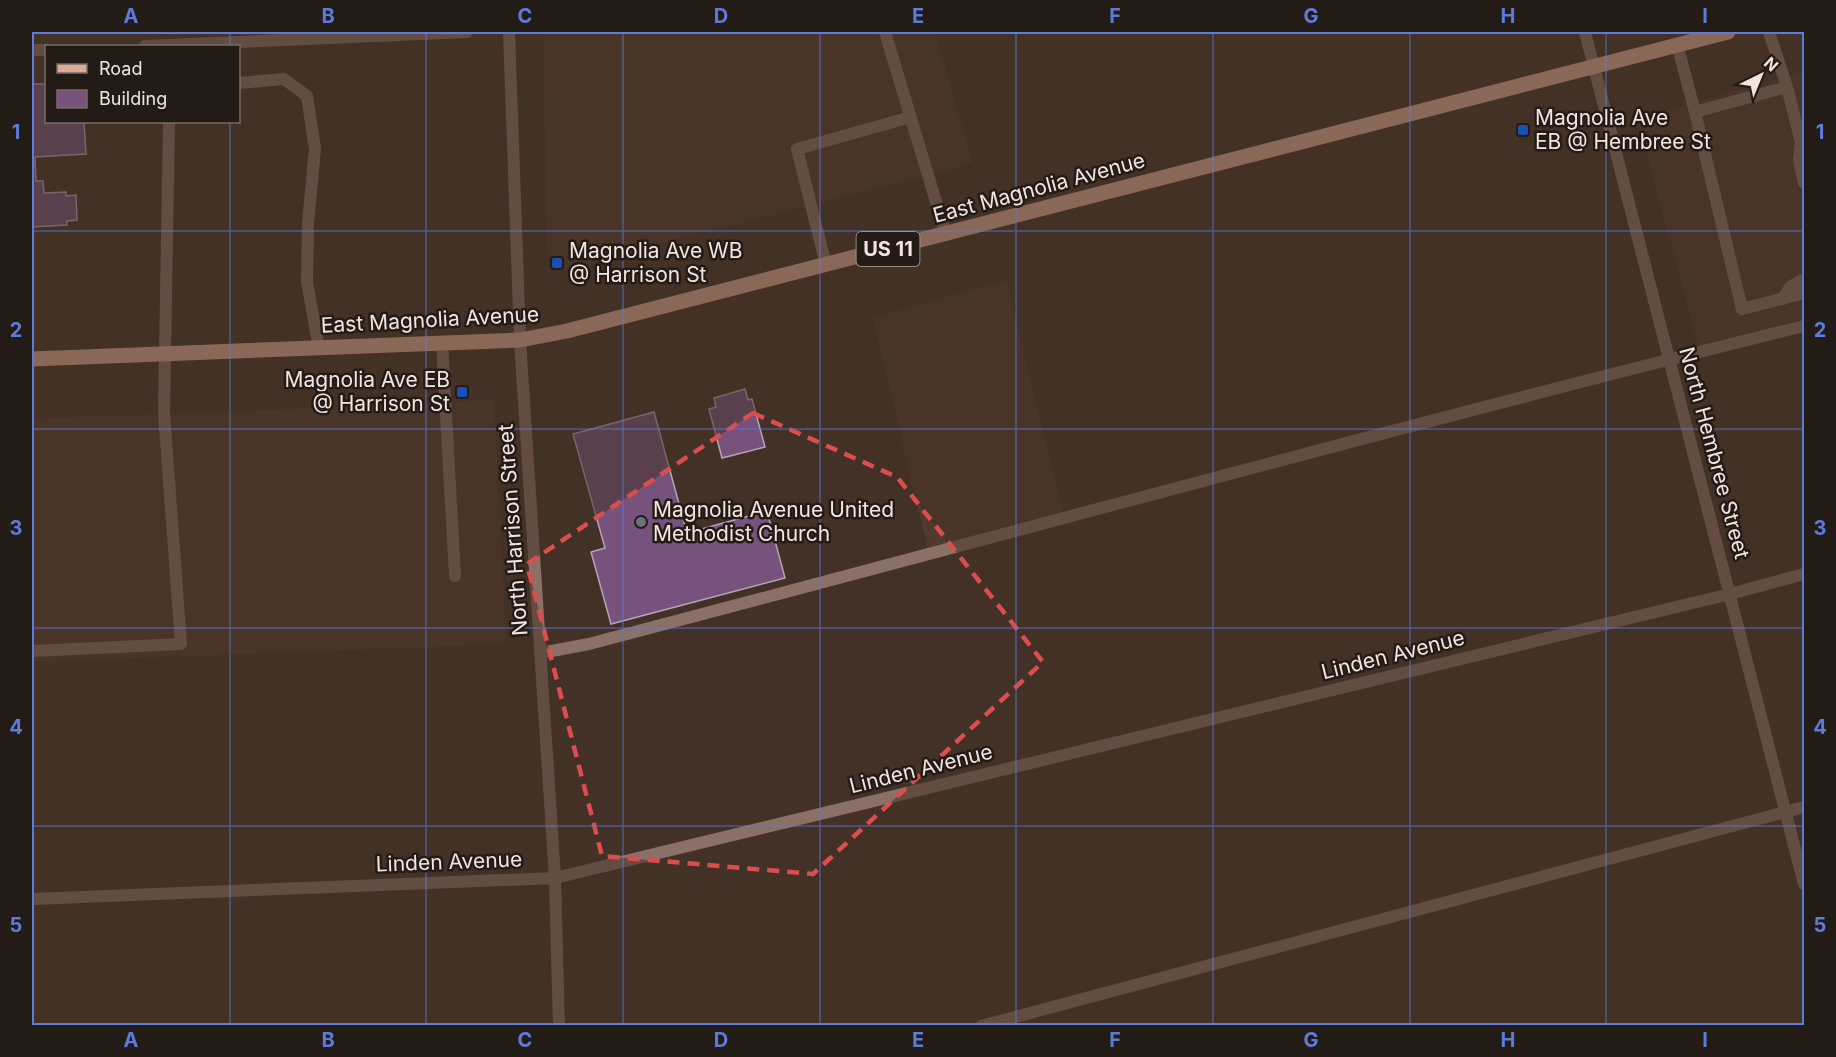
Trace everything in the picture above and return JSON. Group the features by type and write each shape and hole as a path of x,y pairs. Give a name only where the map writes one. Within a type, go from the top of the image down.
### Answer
{"main road":[{"name":"East Magnolia Avenue","path":"32,359 520,340 567,331 1728,32"}],"street":[{"path":"168,45 467,32"},
{"name":"North Harrison Street","path":"509,32 520,340 555,878 559,1026"},
{"path":"885,32 946,234"},
{"name":"North Hembree Street","path":"1585,32 1804,884"},
{"path":"1769,32 1803,144 1799,160 1804,183"},
{"path":"1677,45 1742,309 1804,293"},
{"path":"240,82 284,80 307,96 315,149 308,223 307,282 319,348"},
{"path":"1695,112 1787,87"},
{"path":"826,266 797,148 911,117"},
{"path":"32,651 181,644 164,413 169,123"},
{"path":"1783,298 1790,287 1804,279"},
{"path":"540,653 589,644 1414,424 1804,326"},
{"path":"442,343 455,576"},
{"name":"Linden Avenue","path":"32,899 555,878 1730,594 1804,574"},
{"path":"981,1026 1804,807"}],"highlighted area":[{"path":"753,413 897,477 1043,662 813,874 602,856 527,564"}],"shaded area":[{"path":"543,32 935,32 972,162 953,169 662,243 565,271 555,267 547,248"},
{"path":"1804,72 1804,325 1700,351 1638,122 1642,117"},
{"path":"1006,280 1065,519 929,554 873,318"},
{"path":"494,399 506,644 32,662 32,419 449,403"}],"building":[{"path":"32,84 45,84 45,123 84,123 86,154 35,157 36,181 43,181 44,193 66,192 66,196 76,195 77,220 67,221 67,225 32,227"},
{"path":"745,389 748,400 752,399 765,447 722,458 709,409 716,407 714,398"},
{"name":"Magnolia Avenue United Methodist Church","path":"654,412 687,533 767,511 785,578 611,624 591,552 605,548 573,434"}],"place":[{"name":"Magnolia Ave EB @ Hembree St","path":"1523,130"},
{"name":"Magnolia Ave WB @ Harrison St","path":"557,263"},
{"name":"Magnolia Ave EB @ Harrison St","path":"462,392"},
{"name":"Magnolia Avenue United Methodist Church","path":"641,522"}]}
